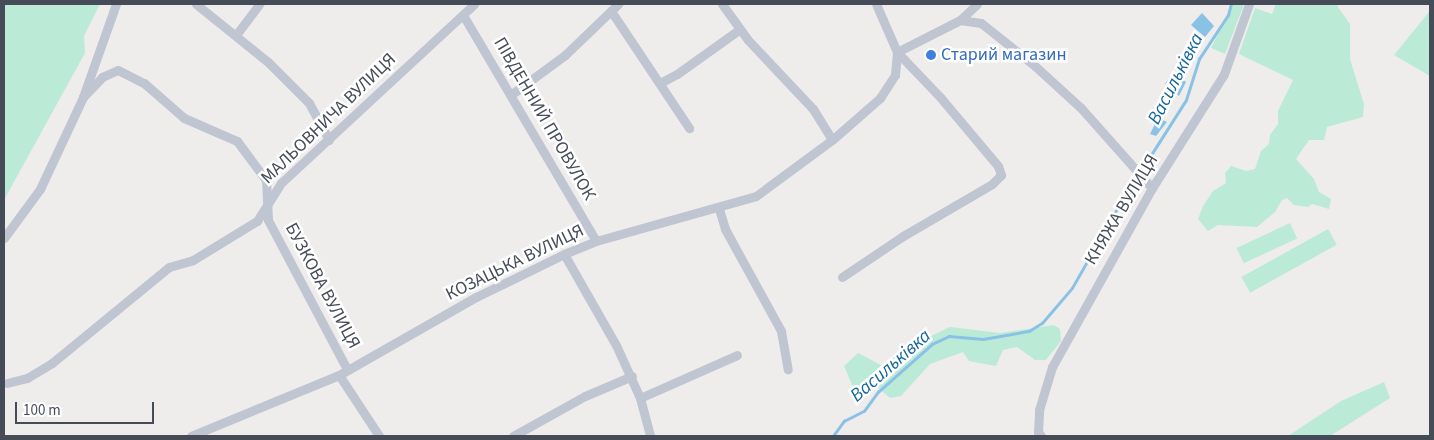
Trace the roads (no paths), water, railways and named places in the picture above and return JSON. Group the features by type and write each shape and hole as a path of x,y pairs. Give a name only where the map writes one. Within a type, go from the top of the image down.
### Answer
{"street":[{"path":"4,238 40,189 83,97 116,4"},
{"path":"196,4 236,35 309,103 329,140"},
{"path":"236,35 259,4"},
{"name":"МАЛЬОВНИЧА ВУЛИЦЯ","path":"7,383 27,378 52,363 169,267 192,260 257,222 264,213 269,198 474,4"},
{"path":"512,94 565,55 618,4"},
{"path":"722,4 740,29 813,108 832,140"},
{"path":"842,277 903,236 992,184 1001,175 998,166 940,97 897,52 876,4"},
{"path":"897,52 960,20 976,4"},
{"name":"КНЯЖА ВУЛИЦЯ","path":"1038,435 1039,410 1052,367 1152,188 1224,74 1248,4"},
{"path":"611,11 689,128"},
{"name":"ПІВДЕННИЙ ПРОВУЛОК","path":"463,15 512,94 596,241"},
{"path":"960,20 981,22 1035,66 1081,108 1152,188"},
{"path":"660,83 677,74 740,29"},
{"name":"КОЗАЦЬКА ВУЛИЦЯ","path":"192,436 339,375 514,277 564,254 596,241 719,209 756,196 832,140 880,98 895,75 897,52"},
{"name":"БУЗКОВА ВУЛИЦЯ","path":"83,97 102,77 118,70 144,83 184,118 237,141 266,180 269,198 268,220 348,370"},
{"path":"719,209 725,229 781,331 788,369"},
{"path":"564,254 632,376 650,436"},
{"path":"640,398 738,355"},
{"path":"339,375 379,436"},
{"path":"512,436 585,396 632,376"}],"water":[{"path":"1202,13 1214,26 1205,37 1191,25"},
{"path":"1173,73 1186,82 1179,96 1165,84"},
{"path":"1158,118 1167,122 1156,136 1150,134"}],"waterway":[{"name":"Васильківка","path":"1144,166 1186,100 1199,59 1228,15 1231,4"},
{"name":"Васильківка","path":"833,436 844,421 864,411 878,392 932,344 949,336 983,339 1029,331 1042,323 1072,288 1134,179"}],"place":[{"name":"Старий магазин","path":"931,55"}]}
